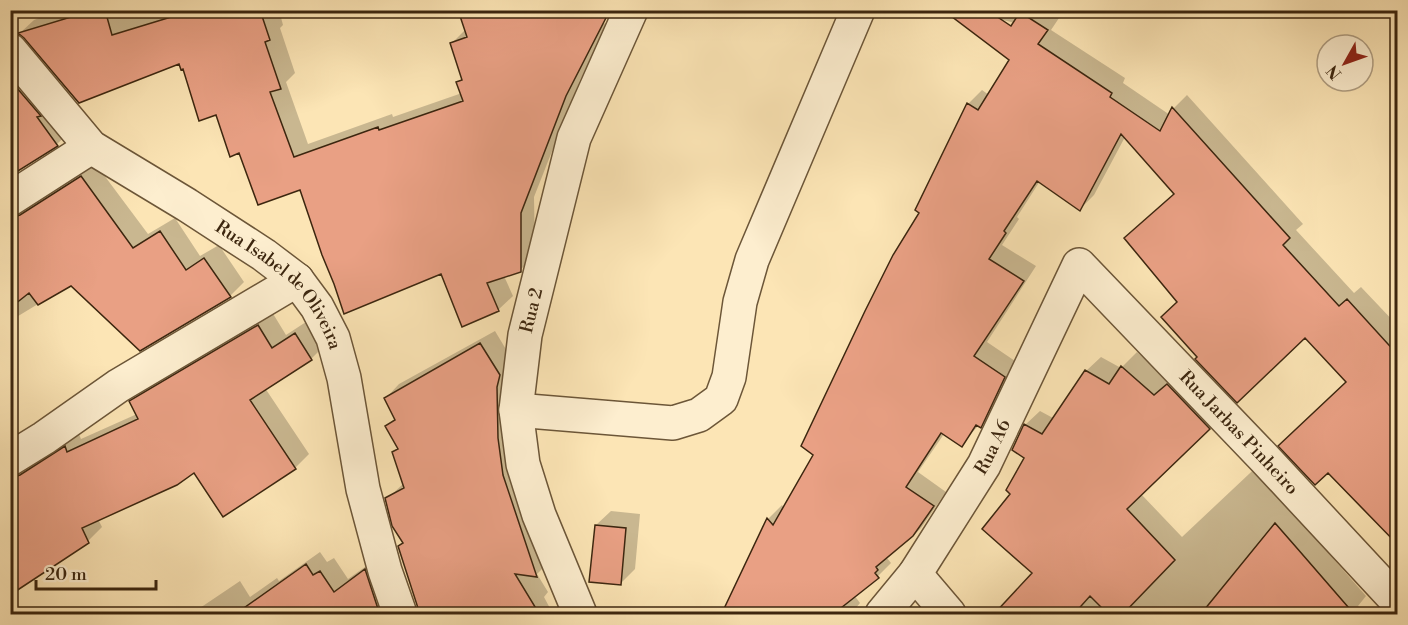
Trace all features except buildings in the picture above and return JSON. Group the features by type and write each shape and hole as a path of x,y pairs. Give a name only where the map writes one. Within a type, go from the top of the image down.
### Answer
{"street":[{"name":"Rua 2","path":"580,615 539,515 523,464 516,410 525,334 574,138 631,10"},
{"path":"516,410 674,423 699,415 721,399 729,377 740,302 752,260 858,10"},
{"name":"Rua Isabel de Oliveira","path":"12,54 91,147 187,205 264,255 297,280 333,338 344,378 363,489 400,615"},
{"path":"10,200 91,147"},
{"name":"Rua A6","path":"882,615 915,574 984,465 1079,265"},
{"name":"Rua Jarbas Pinheiro","path":"1079,265 1398,602"},
{"path":"10,459 118,386 297,280"},
{"path":"915,574 949,615"}]}
